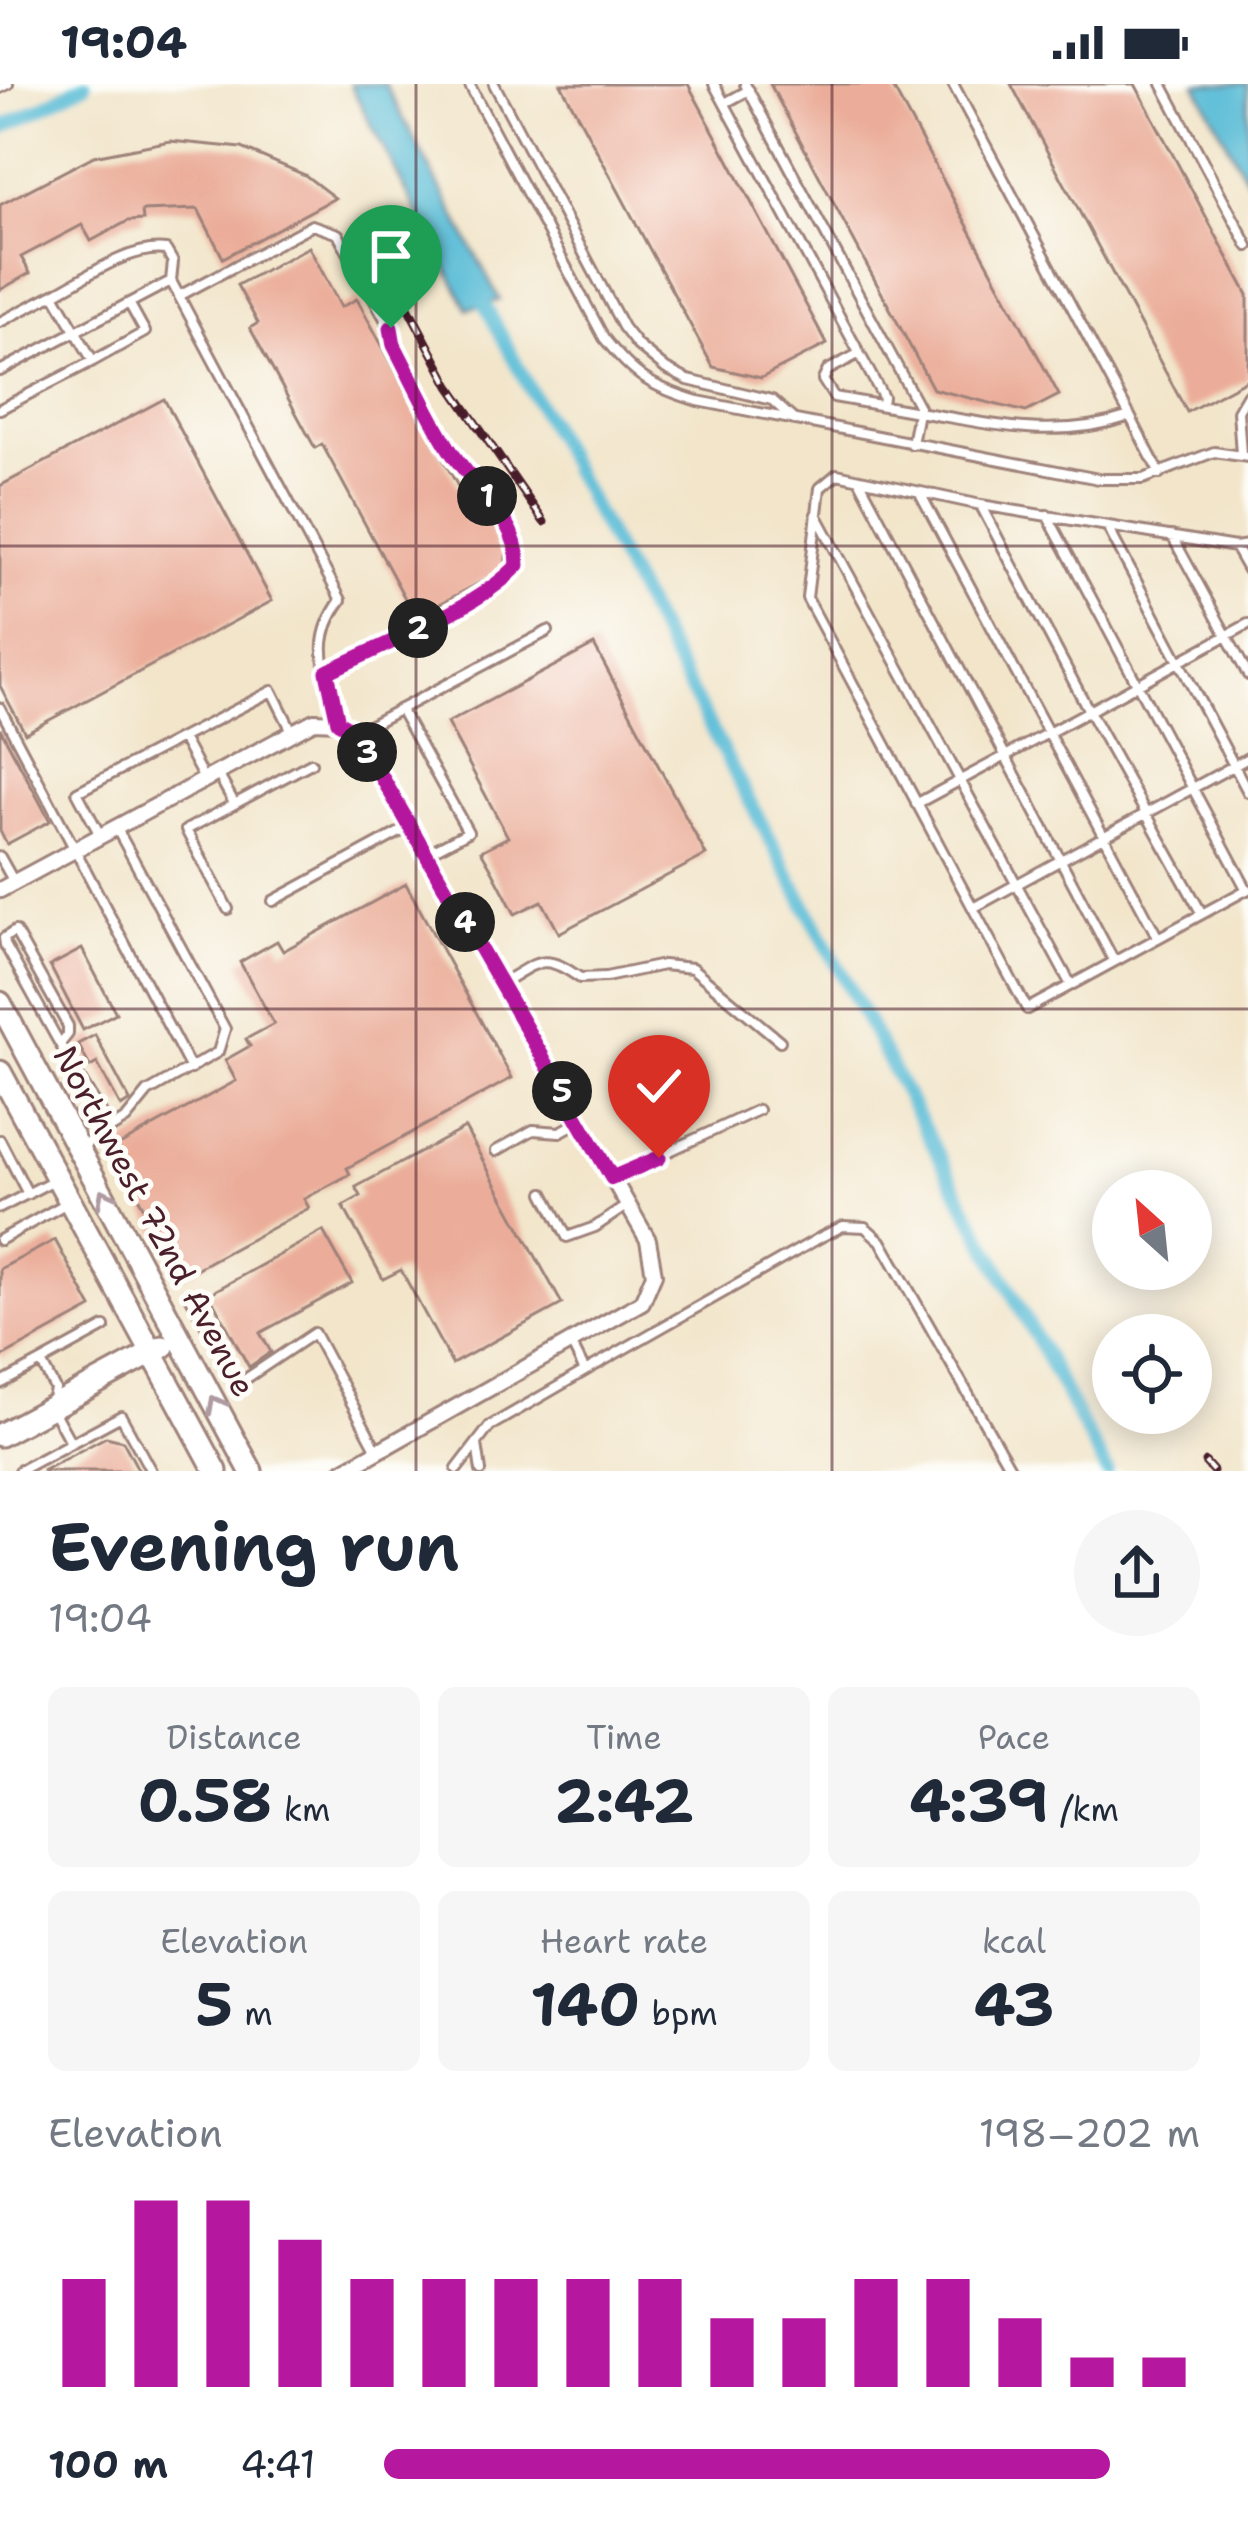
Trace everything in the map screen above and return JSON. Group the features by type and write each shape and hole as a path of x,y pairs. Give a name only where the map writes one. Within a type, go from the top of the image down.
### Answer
{"main road":[{"name":"Northwest 72nd Avenue","path":"0,1003 251,1471"},
{"name":"Northwest 72nd Avenue","path":"0,1072 217,1471"},
{"path":"0,1435 181,1337"}],"street":[{"path":"7,886 314,721 338,722 356,732 580,1121 647,1240 654,1274 642,1302 343,1471"}],"lane":[{"path":"0,88 8,84"},
{"path":"469,84 604,338 629,369 648,383 682,396 795,421 1099,479 1131,481 1202,455 1245,455 1238,411 1248,394"},
{"path":"494,84 623,327 637,345 688,380 772,400 795,421"},
{"path":"715,84 883,397 882,404"},
{"path":"953,84 1160,474"},
{"path":"1162,84 1248,246"},
{"path":"725,103 747,87 920,407 912,443"},
{"path":"179,296 312,225 338,234 391,328 394,345 454,457 502,517 518,550 518,565 505,579 327,672"},
{"path":"0,322 124,258 166,250 172,262 171,281 341,599 321,635 338,722"},
{"path":"0,371 171,281"},
{"path":"54,294 93,361"},
{"path":"0,410 145,332 129,303"},
{"path":"859,354 828,370 825,385 834,397 1037,432 1083,429 1130,416"},
{"path":"1047,515 1248,890 1027,1009 807,598 820,488 837,474 981,505 1047,515 1235,547 1248,545"},
{"path":"860,482 1114,962"},
{"path":"920,493 1158,938"},
{"path":"981,505 1202,914"},
{"path":"815,513 1071,985"},
{"path":"1106,525 1248,792"},
{"path":"1172,536 1248,675"},
{"path":"1235,547 1248,570"},
{"path":"916,804 1248,625"},
{"path":"356,732 548,631"},
{"path":"101,836 77,792 272,691 292,733"},
{"path":"0,708 191,1069"},
{"path":"400,709 468,832 426,854"},
{"path":"182,738 234,804"},
{"path":"973,908 1248,758"},
{"path":"228,909 186,830 310,763"},
{"path":"273,902 410,826"},
{"path":"79,1148 126,1119 148,1092 218,1052 225,1029 116,828"},
{"path":"0,857 7,886"},
{"path":"60,1044 68,1026 15,931 4,938 5,945 60,1044 111,1128"},
{"path":"500,983 550,960 561,962 580,978 663,965 692,968 780,1041"},
{"path":"612,1178 758,1110"},
{"path":"496,1150 533,1130 560,1132 580,1121"},
{"path":"0,1141 28,1194"},
{"path":"0,1208 58,1178"},
{"path":"544,1193 568,1238 627,1205"},
{"path":"0,1240 70,1202"},
{"path":"457,1469 490,1426 843,1226 865,1227 881,1241 1012,1471"},
{"path":"190,1296 238,1384 314,1333 377,1452"},
{"path":"0,1384 106,1327"},
{"path":"571,1342 585,1371"},
{"path":"40,1362 55,1389 51,1408 71,1443"},
{"path":"19,1471 121,1416 151,1471"},
{"path":"478,1442 481,1471"}],"water":[{"path":"350,84 385,84 500,300 468,309"},
{"path":"1196,84 1248,84 1248,182"}],"building":[{"path":"561,84 688,84 827,344 761,378 713,367"},
{"path":"770,84 891,84 1059,395 1026,412 933,389"},
{"path":"1011,84 1135,84 1248,295 1248,379 1187,412"},
{"path":"170,141 242,148 305,175 335,198 223,258 198,209 142,211 143,220 128,221 91,241 82,225 21,257 30,273 0,290 0,205 94,156"},
{"path":"309,247 341,307 357,299 469,507 480,501 507,550 505,565 496,574 415,617 322,444 315,448 250,328 258,323 237,285"},
{"path":"164,399 272,601 25,733 0,686 0,486"},
{"path":"594,645 706,855 559,933 542,901 515,914 481,851 508,837 447,723"},
{"path":"0,728 50,821 7,844 0,831"},
{"path":"406,884 512,1078 347,1168 350,1174 304,1199 309,1208 181,1277 112,1149 236,1081 225,1060 250,1046 246,1039 274,1024 240,962 277,941 283,951"},
{"path":"82,949 116,1013 83,1030 50,966"},
{"path":"95,1035 130,1101 121,1107 97,1063 90,1067 78,1044"},
{"path":"679,1074 692,1096 653,1118 640,1096"},
{"path":"465,1128 562,1304 452,1364 401,1270 383,1279 343,1206 361,1196 356,1187"},
{"path":"323,1231 352,1283 260,1333 271,1352 249,1367 209,1294"},
{"path":"55,1240 92,1308 0,1358 0,1269"},
{"path":"106,1437 123,1441 139,1471 42,1471"}],"waterway":[{"path":"0,129 85,84"},
{"path":"477,290 1107,1471"}],"railway":[{"path":"375,245 450,386 544,522"},
{"path":"1205,1462 1213,1471"}],"route":[{"path":"391,328 394,345 454,457 502,517 518,550 518,565 505,579 438,618 327,672 338,722 356,732 612,1178 659,1158"}]}
